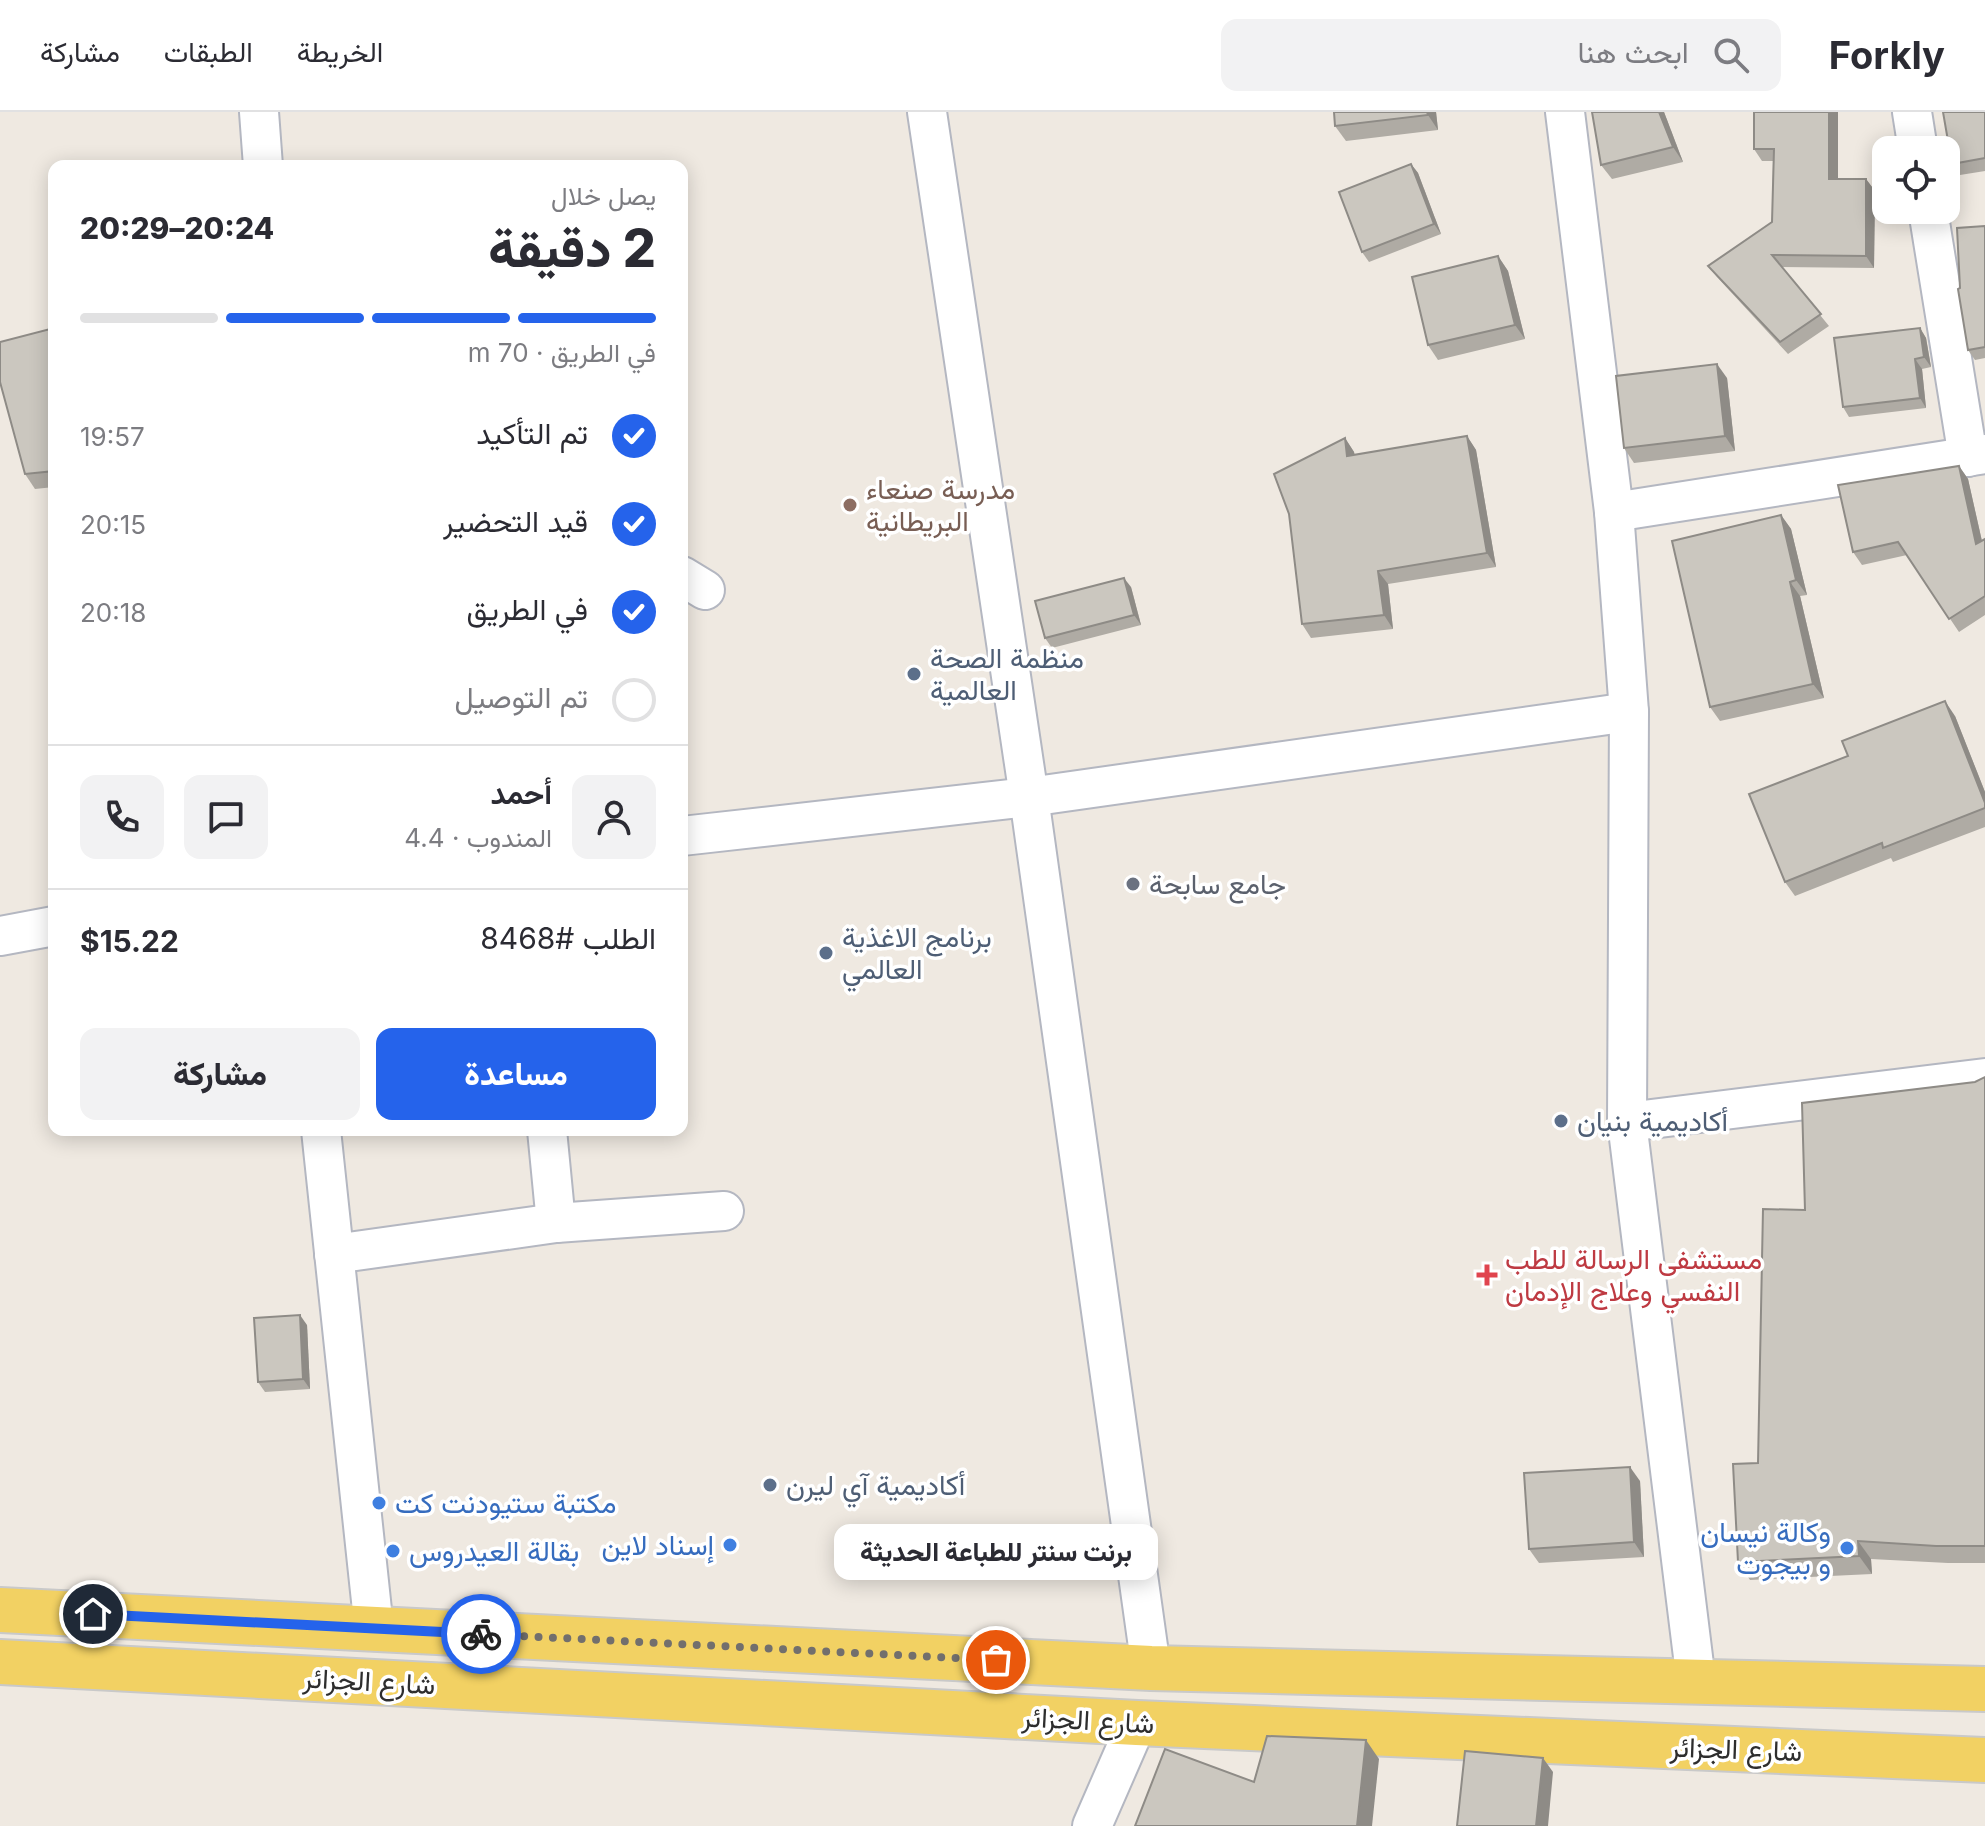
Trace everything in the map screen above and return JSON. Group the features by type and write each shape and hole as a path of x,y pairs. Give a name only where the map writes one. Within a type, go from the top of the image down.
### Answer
{"main road":[{"name":"شارع الجزائر","path":"0,1610 1151,1668 1985,1689"},
{"name":"شارع الجزائر","path":"0,1662 1137,1723 1985,1760"},
{"path":"1137,1723 1151,1668"}],"street":[{"path":"259,112 263,160"},
{"path":"927,112 1029,797 1151,1668"},
{"path":"1565,112 1614,512 1629,712 1627,1122 1696,1681"},
{"path":"1912,112 1916,136"},
{"path":"1614,512 1976,455 1931,224"},
{"path":"688,835 1029,797 1629,712"},
{"path":"0,936 48,927"},
{"path":"1627,1122 1985,1078"},
{"path":"322,1136 374,1629"},
{"path":"548,1136 556,1223"},
{"path":"334,1254 556,1223 724,1211"},
{"path":"1092,1826 1137,1723"}],"building":[{"path":"1334,112 1427,112 1428,115 1335,126"},
{"path":"1592,112 1659,112 1673,147 1601,165"},
{"path":"1754,112 1829,112 1829,179 1866,179 1866,256 1772,255 1821,314 1780,342 1708,266 1772,222 1774,149 1754,149"},
{"path":"1943,112 1985,112 1985,158 1960,163 1960,136 1947,136"},
{"path":"1411,164 1434,224 1362,252 1339,192"},
{"path":"1985,226 1985,347 1968,350 1958,289 1957,228"},
{"path":"1498,256 1515,325 1428,345 1412,277"},
{"path":"1920,328 1924,357 1915,359 1920,398 1843,407 1834,338"},
{"path":"48,330 48,472 25,474 0,382 0,342"},
{"path":"1717,364 1725,436 1624,448 1616,376"},
{"path":"1467,436 1487,553 1378,571 1384,615 1302,624 1289,514 1274,474 1345,438 1347,456"},
{"path":"1959,466 1976,544 1985,539 1985,596 1949,619 1898,542 1853,552 1838,485"},
{"path":"1781,515 1796,580 1790,582 1813,684 1710,707 1672,541"},
{"path":"1124,578 1134,615 1045,638 1035,601"},
{"path":"1945,701 1985,808 1883,848 1882,843 1785,882 1749,794 1848,756 1842,741"},
{"path":"1985,1077 1985,1546 1858,1541 1859,1556 1738,1562 1733,1464 1758,1463 1763,1209 1805,1210 1802,1103 1975,1082"},
{"path":"300,1315 303,1379 258,1382 254,1318"},
{"path":"1630,1467 1634,1542 1529,1549 1524,1473"},
{"path":"1267,1736 1366,1740 1357,1826 1135,1826 1165,1749 1254,1782"},
{"path":"1465,1751 1543,1758 1536,1826 1457,1826"}],"way so far":[{"path":"481,1634 996,1660"}],"place":[{"name":"مدرسة صنعاء البريطانية","path":"850,505"},
{"name":"منظمة الصحة العالمية","path":"914,674"},
{"name":"جامع سابحة","path":"1133,884"},
{"name":"برنامج الاغذية العالمي","path":"826,953"},
{"name":"أكاديمية بنيان","path":"1561,1121"},
{"name":"مستشفى الرسالة للطب النفسي وعلاج الإدمان","path":"1487,1275"},
{"name":"أكاديمية آي ليرن","path":"770,1485"},
{"name":"مكتبة ستيودنت كت","path":"379,1503"},
{"name":"إسناد لاين","path":"730,1545"},
{"name":"وكالة نيسان و بيجوت","path":"1847,1548"},
{"name":"بقالة العيدروس","path":"393,1551"},
{"name":"برنت سنتر للطباعة الحديثة","path":"996,1660"}],"route":[{"path":"93,1614 481,1634"}]}
